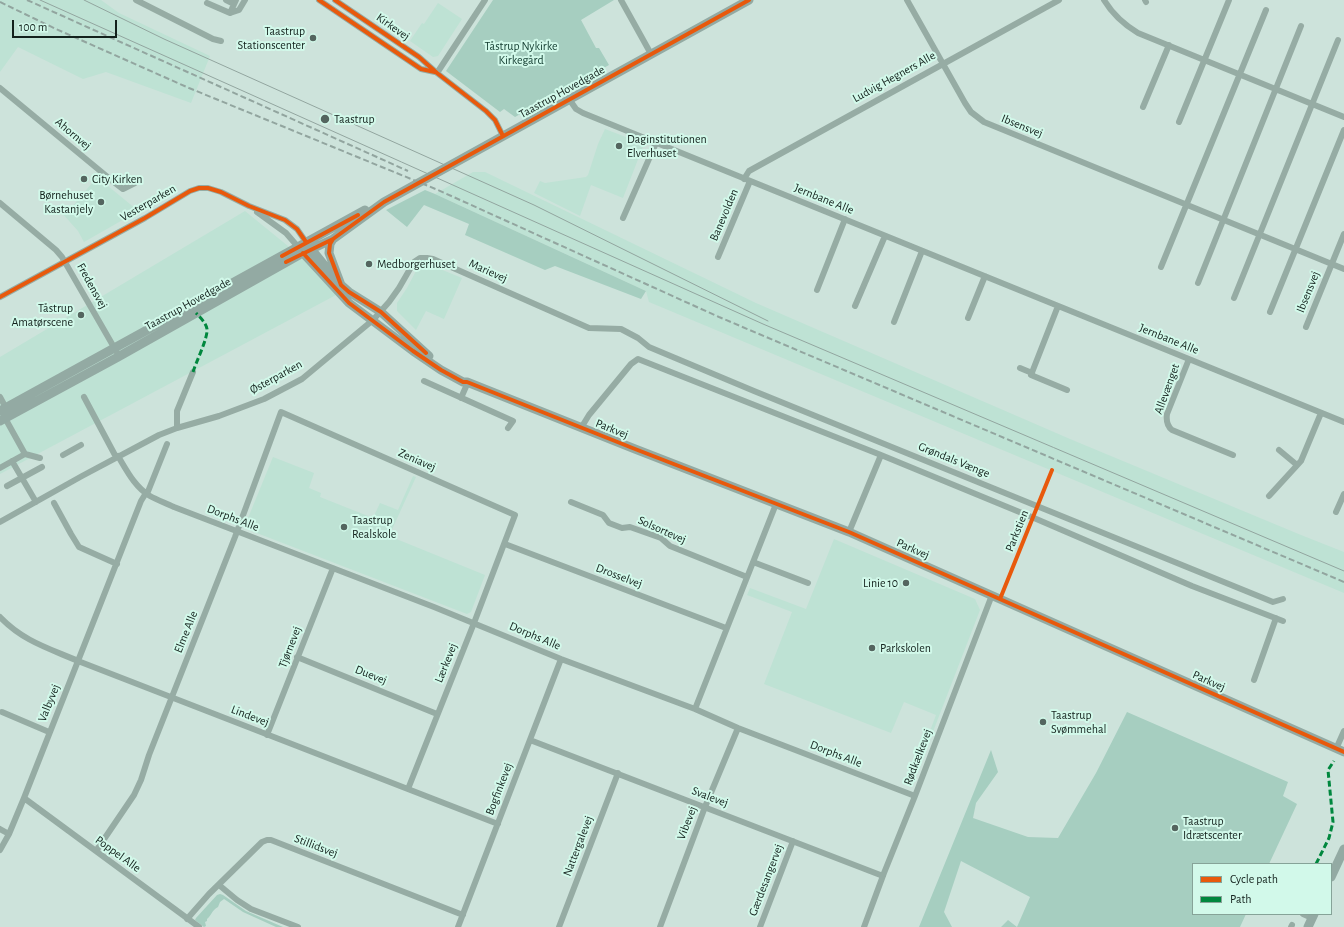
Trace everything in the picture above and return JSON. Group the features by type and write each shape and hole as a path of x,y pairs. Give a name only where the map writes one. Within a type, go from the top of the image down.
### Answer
{"street":[{"path":"136,0 213,39 221,41"},
{"path":"226,0 235,2 230,13"},
{"path":"207,3 230,13 239,10 245,0"},
{"name":"Kirkevej","path":"335,0 419,57 486,111 495,120 503,136"},
{"path":"437,73 485,0"},
{"path":"621,0 651,54"},
{"name":"Taastrup Hovedgade","path":"4,415 114,348 305,248 333,239 384,202 749,0"},
{"name":"Ibsensvej","path":"907,0 965,103 971,112 984,122 1344,270"},
{"name":"Ludvig Hegners Alle","path":"747,180 749,170 1059,0"},
{"path":"1104,0 1110,10 1126,26 1138,33 1344,117"},
{"path":"1179,122 1229,0"},
{"name":"Kirkevej","path":"322,1 421,69 437,73"},
{"path":"1161,266 1187,206 1266,10"},
{"path":"1198,283 1302,26"},
{"path":"1234,298 1338,40"},
{"path":"1143,107 1169,45"},
{"name":"Ahornvej","path":"0,88 123,189 135,183"},
{"name":"Jernbane Alle","path":"569,99 574,107 580,112 1344,422"},
{"path":"1270,312 1344,130"},
{"path":"623,218 656,143"},
{"name":"Banevolden","path":"718,257 747,180"},
{"name":"Vesterparken","path":"0,297 145,218 190,191 199,188 208,188 221,192 249,206 289,222 297,229 305,248"},
{"name":"Taastrup Hovedgade","path":"4,415 119,356 305,248 372,206 384,202"},
{"name":"Fredensvej","path":"0,203 56,250 66,262 119,356"},
{"name":"Vesterparken","path":"249,206 305,248"},
{"path":"817,290 845,219"},
{"name":"Ibsensvej","path":"1306,327 1344,234"},
{"path":"855,306 885,236"},
{"path":"333,239 330,244 329,253 341,285"},
{"name":"Parkvej","path":"305,248 349,292 381,312 431,358 468,382 581,428 849,532 1340,750 1344,731"},
{"name":"Parkvej","path":"305,248 349,303 424,359 463,382 468,382"},
{"path":"894,322 922,251"},
{"name":"Marievej","path":"373,320 399,288 414,262 420,258 427,258 433,259 589,328 621,329"},
{"path":"968,318 985,276"},
{"path":"1032,373 1058,306"},
{"name":"Østerparken","path":"0,522 159,435 177,428 219,416 264,399 302,379 373,320"},
{"name":"Grøndals Vænge","path":"621,329 638,338 649,347 754,391 1273,602 1283,599"},
{"name":"Parkvej","path":"581,428 589,415 624,372 638,359 881,455 1034,518 1192,586 1282,621"},
{"name":"Allevænget","path":"1189,359 1167,414 1166,422 1172,430 1233,455"},
{"path":"1020,368 1032,373 1031,375 1067,390"},
{"path":"177,428 177,411 193,372"},
{"path":"424,381 513,421 508,428"},
{"path":"461,398 468,382"},
{"path":"0,397 4,415 25,454"},
{"name":"Dorphs Alle","path":"84,397 117,457 132,479 146,494 174,507 237,532 474,623 561,659 695,709 738,728 915,796"},
{"name":"Elme Alle","path":"96,851 134,795 141,780 237,532 281,412"},
{"name":"Zeniavej","path":"281,412 513,514 514,517 505,544"},
{"path":"1269,496 1301,460 1321,413"},
{"path":"146,494 167,444"},
{"path":"63,455 81,445"},
{"path":"1279,450 1297,465"},
{"path":"0,468 25,454 40,458"},
{"path":"849,532 881,455"},
{"path":"12,461 36,502"},
{"path":"7,486 42,467"},
{"name":"Valbyvej","path":"0,850 9,834 24,798 141,501 146,494"},
{"path":"1336,512 1344,494"},
{"name":"Solsortevej","path":"571,502 603,515 609,523 622,528 630,527 661,538 670,546 747,577"},
{"path":"54,503 70,534 79,547 117,564"},
{"path":"695,709 776,504"},
{"name":"Lærkevej","path":"408,789 505,544"},
{"name":"Drosselvej","path":"505,544 726,628"},
{"path":"753,562 808,583"},
{"name":"Tjørnevej","path":"267,735 332,568"},
{"name":"Rødkælkevej","path":"864,927 992,595"},
{"name":"Lindevej","path":"0,617 13,630 28,640 78,661 498,824"},
{"path":"1254,680 1276,618"},
{"name":"Duevej","path":"297,657 437,714"},
{"name":"Bogfinkevej","path":"458,927 561,659"},
{"path":"2,712 49,732"},
{"name":"Vibevej","path":"660,927 705,807 738,728"},
{"name":"Svalevej","path":"530,740 883,876"},
{"name":"Nattergalevej","path":"559,927 618,773"},
{"name":"Poppel Alle","path":"24,798 199,927"},
{"path":"0,829 9,834"},
{"name":"Stillidsvej","path":"187,919 262,842 267,840 271,840 463,915"},
{"name":"Gærdesangervej","path":"760,927 793,841"},
{"path":"1332,875 1344,849"},
{"path":"219,885 251,909 298,927"}],"shaded area":[{"path":"0,0 101,0 119,13 210,56 191,103 106,72 83,79 18,47 0,72"},
{"path":"438,3 462,19 438,56 433,57 410,41"},
{"path":"605,129 644,144 623,198 591,185 580,216 534,193 540,181 545,183 586,177"},
{"path":"473,172 485,172 756,303 1070,439 1344,552 1344,593 649,302 646,291 435,194"},
{"path":"97,177 136,209 135,213 84,242 78,231 62,213 72,207"},
{"path":"245,211 299,255 336,295 0,474 0,357"},
{"path":"428,264 462,278 444,319 426,311 416,330 397,311 397,303 417,269"},
{"path":"273,457 314,473 309,488 321,493 320,497 373,518 380,503 398,510 413,476 416,477 389,536 485,575 471,612 467,614 249,530 246,523"},
{"name":"Parkskolen","path":"834,539 975,599 980,610 929,742 927,739 936,715 904,702 891,733 764,684 792,612 747,595 750,588 806,609"}],"green space":[{"name":"Tåstrup Nykirke Kirkegård","path":"493,0 614,0 581,20 596,48 599,48 609,65 515,117 504,109 500,112 446,71"},
{"path":"425,190 646,291 641,299 555,266 545,270 465,235 469,224 424,205 407,227 386,210"},
{"name":"Taastrup Idrætscenter","path":"1127,712 1288,782 1283,796 1297,804 1269,863 1192,863 1192,915 1246,915 1240,927 1017,927 1030,897 961,861 944,912 952,927 919,927 991,750 998,772 976,803 973,818 1028,837 1058,838 1096,773"},
{"path":"220,894 246,911 283,927 276,927 243,912 224,899 207,919 205,922 206,926 204,927 195,920 217,895"},
{"path":"1008,920 1017,927 1001,927"}],"tram line":[{"path":"40,0 763,324 1344,571"},
{"path":"84,0 164,39 534,205 768,321"}],"railway":[{"path":"27,0 408,171"},
{"path":"0,2 56,29 189,88 438,190 719,317 1344,582"}],"marked path":[{"path":"193,372 207,333 203,320 196,313"},
{"path":"1316,863 1329,838 1333,822 1328,770 1334,761"}],"cycle path":[{"path":"319,0 421,69 435,72"},
{"path":"335,0 419,57 486,111 495,120 503,136"},
{"path":"286,262 333,239 384,202 749,0"},
{"path":"0,297 145,218 190,191 199,188 208,188 221,192 249,206 285,220 297,229 306,242"},
{"path":"282,256 358,215"},
{"path":"333,239 330,244 329,253 341,285 349,292 381,312 426,353"},
{"path":"303,253 349,303 413,351 441,370 463,382 467,382 849,532 1344,752"},
{"name":"Parkstien","path":"1000,599 1052,470"}],"place":[{"name":"Taastrup Stationscenter","path":"313,38"},
{"name":"Taastrup","path":"325,119"},
{"name":"Daginstitutionen Elverhuset","path":"619,146"},
{"name":"City Kirken","path":"84,179"},
{"name":"Børnehuset Kastanjely","path":"101,202"},
{"name":"Medborgerhuset","path":"369,264"},
{"name":"Tåstrup Amatørscene","path":"81,315"},
{"name":"Taastrup Realskole","path":"344,527"},
{"name":"Linie 10","path":"906,583"},
{"name":"Parkskolen","path":"872,648"},
{"name":"Taastrup Svømmehal","path":"1043,722"},
{"name":"Taastrup Idrætscenter","path":"1175,828"}]}
